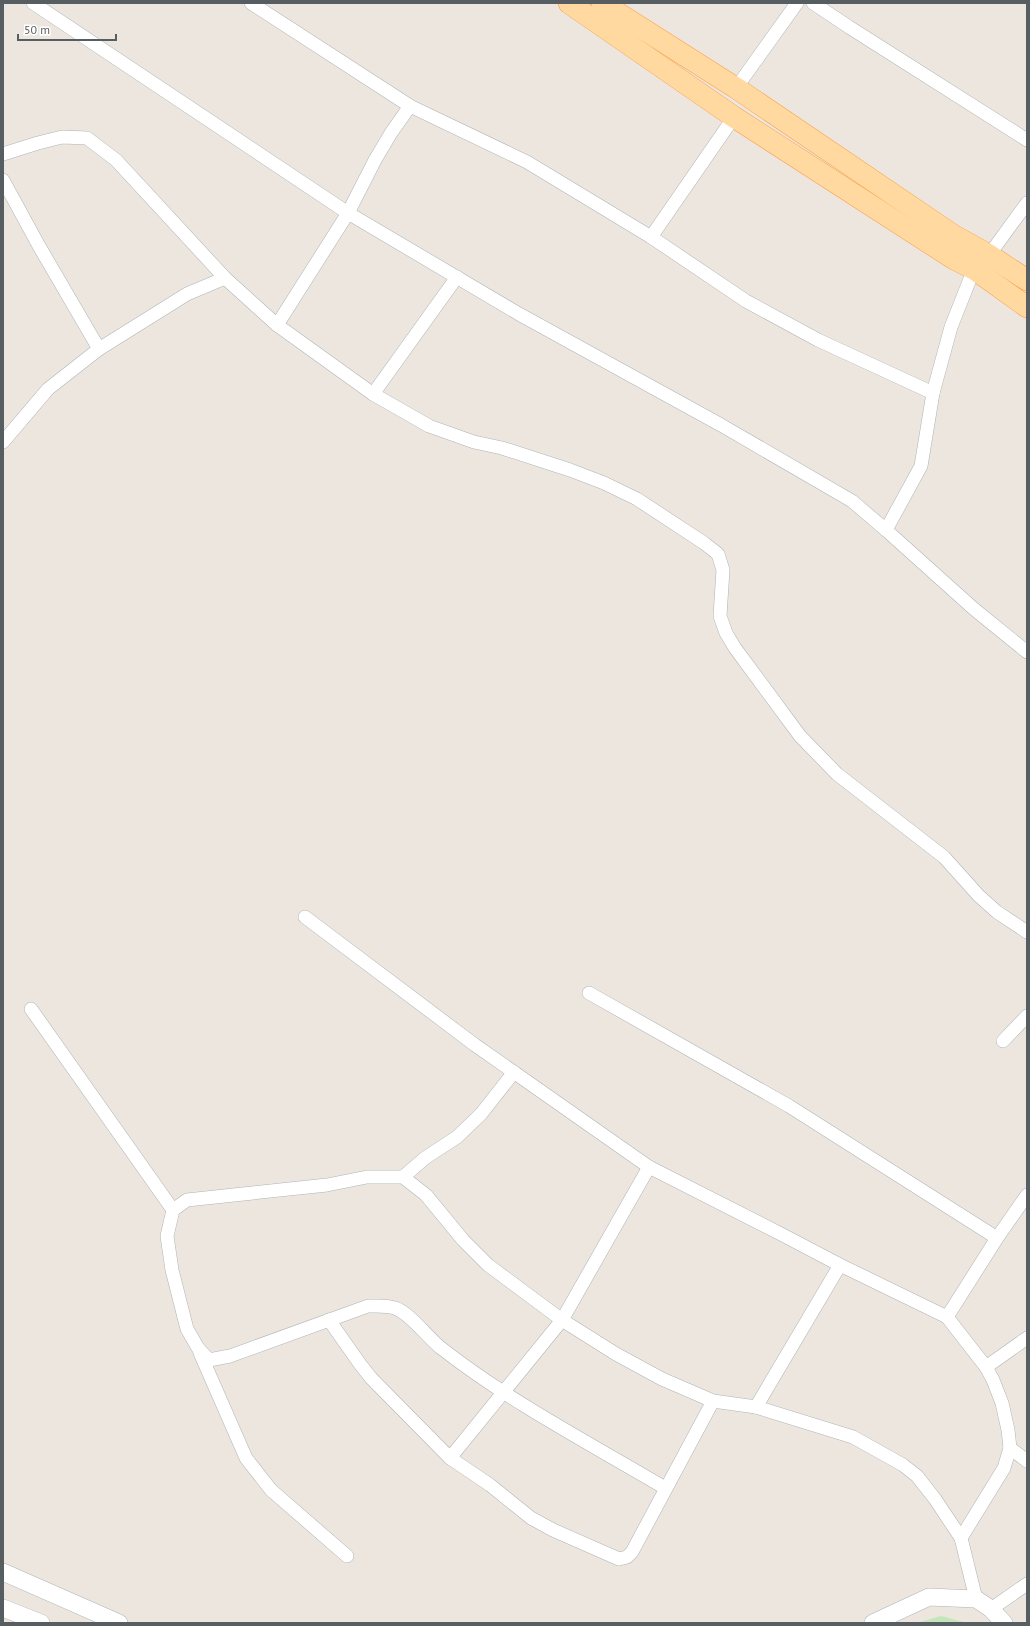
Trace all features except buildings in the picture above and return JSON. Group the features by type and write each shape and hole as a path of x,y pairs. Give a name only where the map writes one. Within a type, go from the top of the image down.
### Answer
{"main road":[{"path":"569,3 734,117 954,259 974,269 1027,307"},
{"path":"602,3 736,88 953,235 989,255 1027,280"},
{"path":"817,172 827,150"}],"street":[{"path":"33,3 348,213 568,342 722,425 852,501 974,609 1027,652"},
{"path":"251,3 410,106 527,162 651,237 746,302 818,340 933,393"},
{"path":"736,88 797,3"},
{"path":"814,3 849,27 1027,140"},
{"path":"277,325 348,213 375,160 391,133 410,106"},
{"path":"651,237 734,117"},
{"path":"3,154 62,137 87,138 116,160 225,278 277,325 373,394 428,426 474,442 502,448 570,470 604,483 637,499 704,542 718,554 723,570 720,616 726,633 735,648 800,736 836,774 944,857 979,896 996,912 1027,932"},
{"path":"3,180 39,246 99,349"},
{"path":"989,255 1027,203"},
{"path":"886,530 921,466 933,393 951,327 974,269"},
{"path":"373,394 457,277"},
{"path":"3,442 48,388 99,349 182,297 225,278"},
{"path":"305,917 514,1072 649,1167 779,1232 840,1266 948,1317 986,1366 1002,1403 1010,1448 1004,1468 961,1538"},
{"path":"590,993 789,1106 997,1238"},
{"path":"32,1009 173,1210"},
{"path":"1003,1041 1027,1016"},
{"path":"403,1177 425,1158 457,1137 481,1114 514,1072"},
{"path":"450,1458 502,1392 562,1320 649,1167"},
{"path":"347,1556 271,1490 246,1458 198,1348 187,1329 172,1270 167,1236 173,1210 187,1200 327,1185 367,1177 403,1177 426,1195 463,1240 488,1265 562,1320 616,1354 662,1379 713,1401 756,1407 853,1437 903,1465 917,1476 935,1499 961,1538 976,1599"},
{"path":"948,1317 997,1238 1027,1195"},
{"path":"756,1407 840,1266"},
{"path":"198,1348 210,1360 230,1356 368,1306 395,1308 404,1313 440,1347 502,1392 665,1488"},
{"path":"329,1320 371,1378 450,1458 490,1485 531,1518 553,1530 619,1559 627,1557 632,1552 713,1401"},
{"path":"986,1366 1027,1338"},
{"path":"1010,1448 1027,1461"},
{"path":"3,1572 119,1623"},
{"path":"991,1609 1027,1584"},
{"path":"873,1623 929,1598 976,1599 991,1609 1004,1623"},
{"path":"3,1608 41,1623"}],"green space":[{"path":"941,1616 967,1623 917,1623"}]}
